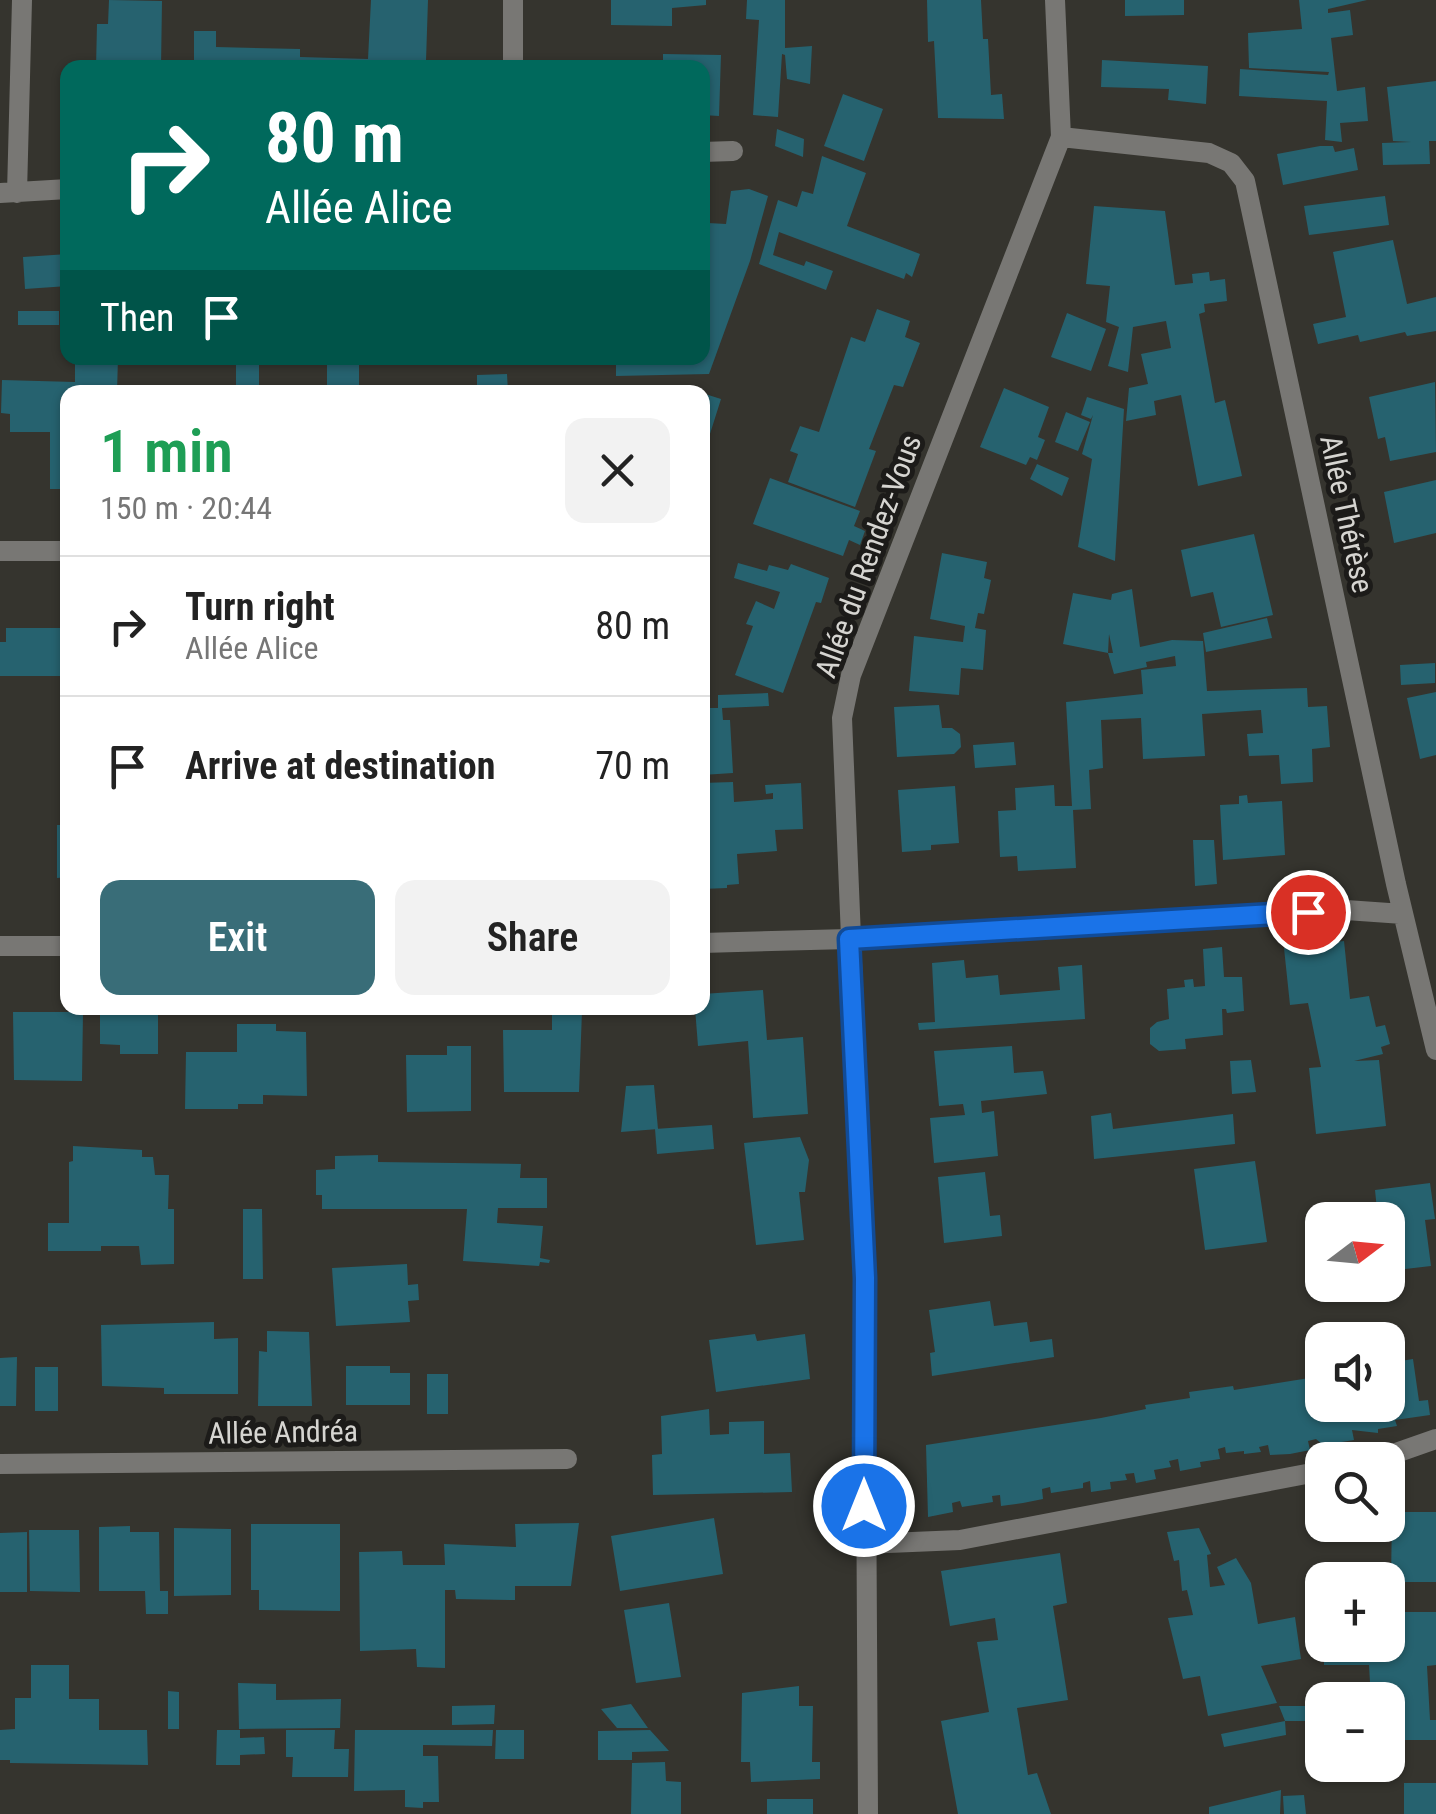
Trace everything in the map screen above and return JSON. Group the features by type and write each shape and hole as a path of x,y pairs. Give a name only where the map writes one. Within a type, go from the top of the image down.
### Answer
{"street":[{"path":"22,0 9,193 60,190"},
{"path":"513,0 513,60"},
{"name":"Allée du Rendez-Vous","path":"868,1814 865,1278 842,718 851,675 1062,137 1055,0"},
{"name":"Allée Thérèse","path":"1062,137 1208,153 1231,163 1245,180 1396,884 1436,1050"},
{"path":"710,152 732,151"},
{"path":"0,551 60,551"},
{"path":"710,943 849,939 1346,910 1403,914"},
{"path":"0,946 60,946"},
{"path":"1405,1450 1436,1439"},
{"name":"Allée Andréa","path":"0,1464 568,1459"},
{"path":"864,1544 960,1540 1305,1473"}],"building":[{"path":"109,0 162,1 161,60 96,60 97,24 108,24"},
{"path":"371,0 428,0 426,60 194,60 194,31 216,31 216,47 300,49 300,57 368,59"},
{"path":"611,0 706,0 706,5 672,8 672,26 611,25"},
{"path":"747,0 785,0 785,48 812,46 810,84 787,79 782,54 778,117 753,115 759,20 746,19"},
{"path":"927,0 981,0 991,95 1002,94 1004,119 938,118 934,41 928,42"},
{"path":"1125,0 1184,0 1184,15 1125,16"},
{"path":"1299,0 1367,0 1328,9 1328,13 1350,10 1353,35 1331,38 1337,91 1365,87 1368,121 1340,123 1342,142 1325,140 1327,101 1239,96 1240,69 1328,75 1329,72 1249,68 1248,33 1302,29"},
{"path":"663,54 721,55 719,116 710,115 710,60 663,60"},
{"path":"1102,60 1208,66 1206,104 1168,100 1169,89 1101,87"},
{"path":"1436,81 1436,141 1429,141 1430,164 1383,165 1382,143 1411,142 1393,141 1387,87"},
{"path":"843,94 883,109 864,161 824,146"},
{"path":"777,129 804,139 803,157 775,146"},
{"path":"1333,146 1335,152 1354,148 1358,170 1283,185 1277,154"},
{"path":"822,156 866,173 847,226 920,254 912,277 906,273 904,279 779,232 773,255 833,271 826,290 759,264 778,200 797,207 802,191 813,194"},
{"path":"749,189 768,196 750,261 709,374 616,376 616,365 710,365 710,223 726,224 731,191"},
{"path":"1385,196 1389,225 1309,235 1304,206"},
{"path":"1094,206 1165,211 1175,285 1193,283 1192,274 1209,272 1210,281 1225,279 1227,301 1204,304 1205,312 1199,314 1215,403 1225,400 1242,476 1198,486 1181,395 1154,401 1156,415 1126,421 1129,388 1148,384 1141,354 1171,348 1166,321 1133,327 1128,372 1108,366 1119,327 1106,322 1110,286 1086,284"},
{"path":"1393,240 1407,304 1436,297 1436,331 1407,336 1405,332 1360,342 1358,335 1318,344 1313,324 1346,317 1333,252"},
{"path":"60,255 60,287 25,289 23,257"},
{"path":"877,309 910,321 905,337 920,343 903,387 894,385 869,449 876,451 855,507 788,482 798,454 790,451 800,426 819,432 851,337 865,342"},
{"path":"18,311 59,311 59,325 18,325"},
{"path":"1067,313 1106,329 1091,371 1051,357"},
{"path":"75,365 118,365 117,385 60,385 60,489 50,489 50,432 10,432 10,414 1,413 2,380 75,382"},
{"path":"236,365 259,365 259,385 236,385"},
{"path":"327,365 359,365 359,385 327,385"},
{"path":"507,374 508,385 477,385 477,375"},
{"path":"1435,382 1436,452 1390,461 1385,437 1378,439 1369,397"},
{"path":"1004,388 1049,407 1038,437 1045,440 1037,460 1030,457 1026,465 980,447"},
{"path":"710,396 721,399 710,434"},
{"path":"1087,397 1124,409 1115,561 1078,547 1092,459 1082,454 1093,415 1091,419 1081,415"},
{"path":"1066,412 1090,422 1078,451 1055,442"},
{"path":"1037,464 1069,478 1062,496 1030,479"},
{"path":"770,478 860,511 854,526 865,531 860,545 849,540 843,556 753,524"},
{"path":"1436,480 1436,533 1394,543 1384,492"},
{"path":"1254,534 1273,615 1221,627 1213,592 1191,597 1181,550"},
{"path":"942,553 987,562 984,578 991,580 984,614 978,613 975,628 986,630 983,670 961,668 959,695 909,691 914,636 963,642 965,626 930,619"},
{"path":"738,563 767,571 769,565 788,570 791,564 829,578 821,603 816,602 783,693 735,675 753,626 746,624 756,601 774,609 780,592 734,578"},
{"path":"1132,589 1140,647 1172,640 1203,641 1207,691 1307,688 1308,707 1327,706 1330,747 1312,749 1313,782 1281,784 1279,755 1249,756 1247,734 1263,733 1261,710 1202,714 1205,756 1143,759 1141,718 1101,720 1103,768 1089,770 1091,809 1073,810 1076,868 1018,871 1017,856 1000,857 998,811 1016,810 1015,788 1054,785 1055,806 1072,806 1066,702 1143,694 1141,670 1176,666 1175,656 1114,674 1108,653 1063,644 1073,593 1111,600 1112,594"},
{"path":"1267,618 1272,638 1206,652 1203,633"},
{"path":"6,628 60,628 60,676 0,676 0,642 6,642"},
{"path":"1435,663 1435,683 1401,685 1400,665"},
{"path":"1436,692 1436,755 1420,759 1407,698"},
{"path":"768,693 769,706 722,708 723,720 730,720 733,773 710,774 710,708 718,708 718,695"},
{"path":"939,705 942,728 952,728 960,734 961,747 954,754 897,757 894,707"},
{"path":"1014,742 1016,765 975,768 973,745"},
{"path":"733,782 734,802 773,799 773,793 766,794 765,785 801,783 803,829 775,830 777,851 737,854 739,884 727,888 710,889 710,783"},
{"path":"955,786 959,843 902,852 898,790"},
{"path":"1247,795 1248,803 1282,801 1285,855 1223,860 1220,805 1239,804 1239,796"},
{"path":"57,825 60,878 57,878"},
{"path":"1193,840 1214,840 1217,884 1195,886"},
{"path":"1344,941 1350,999 1369,996 1376,1027 1385,1025 1390,1044 1381,1047 1383,1054 1354,1061 1379,1060 1386,1126 1316,1134 1309,1068 1321,1067 1308,1003 1290,1005 1284,948"},
{"path":"1222,947 1224,977 1242,977 1244,1011 1227,1013 1222,1009 1223,1035 1185,1039 1186,1049 1159,1051 1150,1044 1150,1028 1169,1019 1167,989 1185,987 1184,980 1193,979 1194,987 1205,986 1203,949"},
{"path":"964,960 966,978 998,975 1000,995 1060,990 1058,967 1082,965 1085,1019 919,1030 918,1023 935,1022 932,963"},
{"path":"763,990 767,1040 803,1037 808,1114 753,1118 748,1041 698,1046 696,1015 710,1015 710,993"},
{"path":"13,1012 83,1015 82,1081 14,1080"},
{"path":"100,1015 158,1015 158,1054 120,1054 120,1045 100,1044"},
{"path":"552,1015 582,1015 579,1092 504,1092 503,1030 552,1030"},
{"path":"237,1024 276,1024 276,1031 306,1032 307,1096 263,1095 263,1104 238,1104 238,1109 185,1109 186,1052 237,1052"},
{"path":"447,1046 471,1046 471,1111 407,1112 406,1055 447,1055"},
{"path":"1012,1046 1014,1073 1043,1071 1047,1094 981,1101 982,1113 994,1111 998,1156 934,1163 930,1118 965,1115 963,1104 939,1106 934,1051"},
{"path":"1251,1060 1256,1092 1232,1094 1230,1061"},
{"path":"654,1085 658,1129 621,1132 626,1086"},
{"path":"1111,1113 1113,1129 1233,1114 1235,1144 1094,1159 1091,1116"},
{"path":"712,1125 714,1149 657,1154 655,1129"},
{"path":"800,1137 809,1160 805,1192 799,1192 804,1240 756,1245 744,1143"},
{"path":"73,1146 142,1150 142,1157 153,1157 155,1175 169,1175 168,1209 174,1209 174,1264 141,1265 139,1246 48,1251 48,1223 69,1223 69,1162 73,1161"},
{"path":"378,1155 378,1162 521,1164 520,1178 547,1178 547,1208 498,1208 497,1223 543,1226 540,1258 550,1260 549,1263 540,1262 539,1266 463,1261 467,1209 322,1209 322,1195 316,1195 316,1170 335,1169 335,1156"},
{"path":"1255,1161 1267,1242 1205,1250 1194,1169"},
{"path":"985,1172 990,1216 1000,1215 1002,1236 944,1243 938,1177"},
{"path":"1430,1183 1435,1219 1425,1220 1431,1266 1405,1269 1405,1202 1376,1202 1375,1190"},
{"path":"243,1209 262,1209 263,1279 243,1279"},
{"path":"407,1264 408,1285 418,1284 419,1300 408,1301 410,1322 336,1326 332,1268"},
{"path":"990,1301 994,1326 1027,1322 1030,1342 1052,1339 1054,1357 932,1376 930,1353 935,1352 929,1310"},
{"path":"214,1322 214,1339 238,1338 238,1394 164,1394 164,1388 102,1386 101,1325"},
{"path":"267,1331 309,1332 312,1406 258,1406 259,1351 267,1352"},
{"path":"755,1334 757,1341 805,1334 810,1379 716,1392 709,1340"},
{"path":"17,1357 16,1406 0,1406 0,1358"},
{"path":"1413,1359 1419,1401 1428,1400 1430,1415 1405,1419 1405,1360"},
{"path":"346,1366 390,1366 390,1373 410,1373 410,1405 346,1405"},
{"path":"35,1367 58,1367 58,1411 35,1411"},
{"path":"427,1374 448,1374 448,1414 427,1414"},
{"path":"1305,1379 1305,1422 1396,1422 1397,1426 1378,1429 1378,1433 1352,1430 1354,1440 1308,1441 1305,1451 1290,1454 1270,1455 1268,1445 1259,1447 1261,1452 1244,1454 1226,1453 1225,1447 1218,1449 1220,1459 1200,1462 1201,1467 1180,1471 1178,1459 1169,1461 1171,1467 1154,1470 1156,1479 1136,1483 1134,1473 1125,1474 1127,1480 1110,1482 1111,1489 1091,1492 1090,1481 1083,1483 1083,1488 1051,1493 1050,1487 1042,1489 1043,1499 1001,1506 1000,1495 992,1496 993,1502 962,1507 960,1501 952,1503 953,1512 928,1517 926,1445 1146,1409 1145,1405 1190,1398 1189,1392 1233,1386 1234,1390"},
{"path":"709,1409 710,1435 729,1434 729,1422 764,1421 764,1454 790,1453 792,1492 653,1495 652,1455 662,1454 661,1416"},
{"path":"1405,1512 1436,1512 1436,1582 1405,1582 1405,1562 1391,1562 1392,1542 1405,1542"},
{"path":"714,1518 723,1574 620,1591 611,1536"},
{"path":"579,1523 571,1586 515,1586 515,1600 456,1599 455,1590 445,1590 445,1668 417,1667 416,1649 360,1651 359,1552 402,1551 403,1565 445,1565 444,1544 516,1547 515,1524"},
{"path":"251,1524 340,1524 340,1611 259,1610 259,1590 251,1590"},
{"path":"130,1526 130,1532 159,1532 160,1591 168,1591 168,1614 146,1614 145,1591 99,1591 99,1527"},
{"path":"174,1528 231,1529 231,1595 174,1596"},
{"path":"1199,1528 1211,1554 1207,1555 1210,1587 1225,1585 1217,1567 1236,1558 1251,1583 1258,1624 1295,1617 1301,1659 1261,1666 1277,1703 1208,1716 1200,1676 1183,1679 1168,1618 1193,1615 1187,1590 1182,1591 1179,1560 1174,1561 1167,1532"},
{"path":"29,1530 79,1530 80,1592 30,1591"},
{"path":"27,1532 27,1592 0,1592 0,1533"},
{"path":"1060,1553 1067,1603 1053,1606 1068,1700 1017,1708 1028,1775 1037,1773 1051,1814 958,1814 941,1721 989,1712 977,1642 998,1640 995,1618 950,1626 941,1571"},
{"path":"669,1603 681,1677 636,1683 624,1610"},
{"path":"1405,1612 1436,1612 1436,1665 1427,1666 1430,1720 1436,1720 1436,1740 1405,1740 1405,1682 1370,1682 1369,1665 1324,1665 1405,1662"},
{"path":"31,1665 69,1665 69,1699 99,1699 99,1730 147,1730 148,1765 0,1760 0,1730 15,1729 15,1698 31,1698"},
{"path":"238,1683 276,1684 276,1700 341,1699 340,1728 239,1729"},
{"path":"799,1686 799,1706 813,1706 812,1762 820,1762 820,1779 751,1782 750,1762 741,1762 742,1693"},
{"path":"168,1691 179,1692 179,1729 168,1729"},
{"path":"631,1704 648,1728 617,1728 601,1709"},
{"path":"495,1705 494,1724 452,1725 452,1706"},
{"path":"1279,1706 1305,1706 1305,1721 1285,1721"},
{"path":"1285,1721 1286,1735 1224,1747 1221,1734"},
{"path":"217,1730 240,1730 240,1738 264,1737 265,1754 240,1755 240,1765 216,1765"},
{"path":"286,1730 335,1730 334,1749 349,1749 348,1777 292,1777 293,1757 286,1757"},
{"path":"355,1730 493,1730 492,1746 423,1745 423,1756 438,1756 439,1802 423,1802 423,1808 405,1807 405,1790 354,1791"},
{"path":"496,1730 524,1730 524,1759 495,1759"},
{"path":"650,1730 669,1751 632,1752 632,1760 598,1760 598,1731"},
{"path":"665,1762 666,1781 681,1782 681,1814 631,1814 632,1763"},
{"path":"1404,1783 1436,1783 1436,1814 1404,1814"},
{"path":"1281,1790 1280,1814 1209,1814 1209,1807"},
{"path":"1304,1795 1306,1814 1284,1814 1283,1796"},
{"path":"767,1799 813,1799 813,1814 767,1814"}],"route":[{"path":"864,1506 865,1278 849,939 1308,912"}]}
